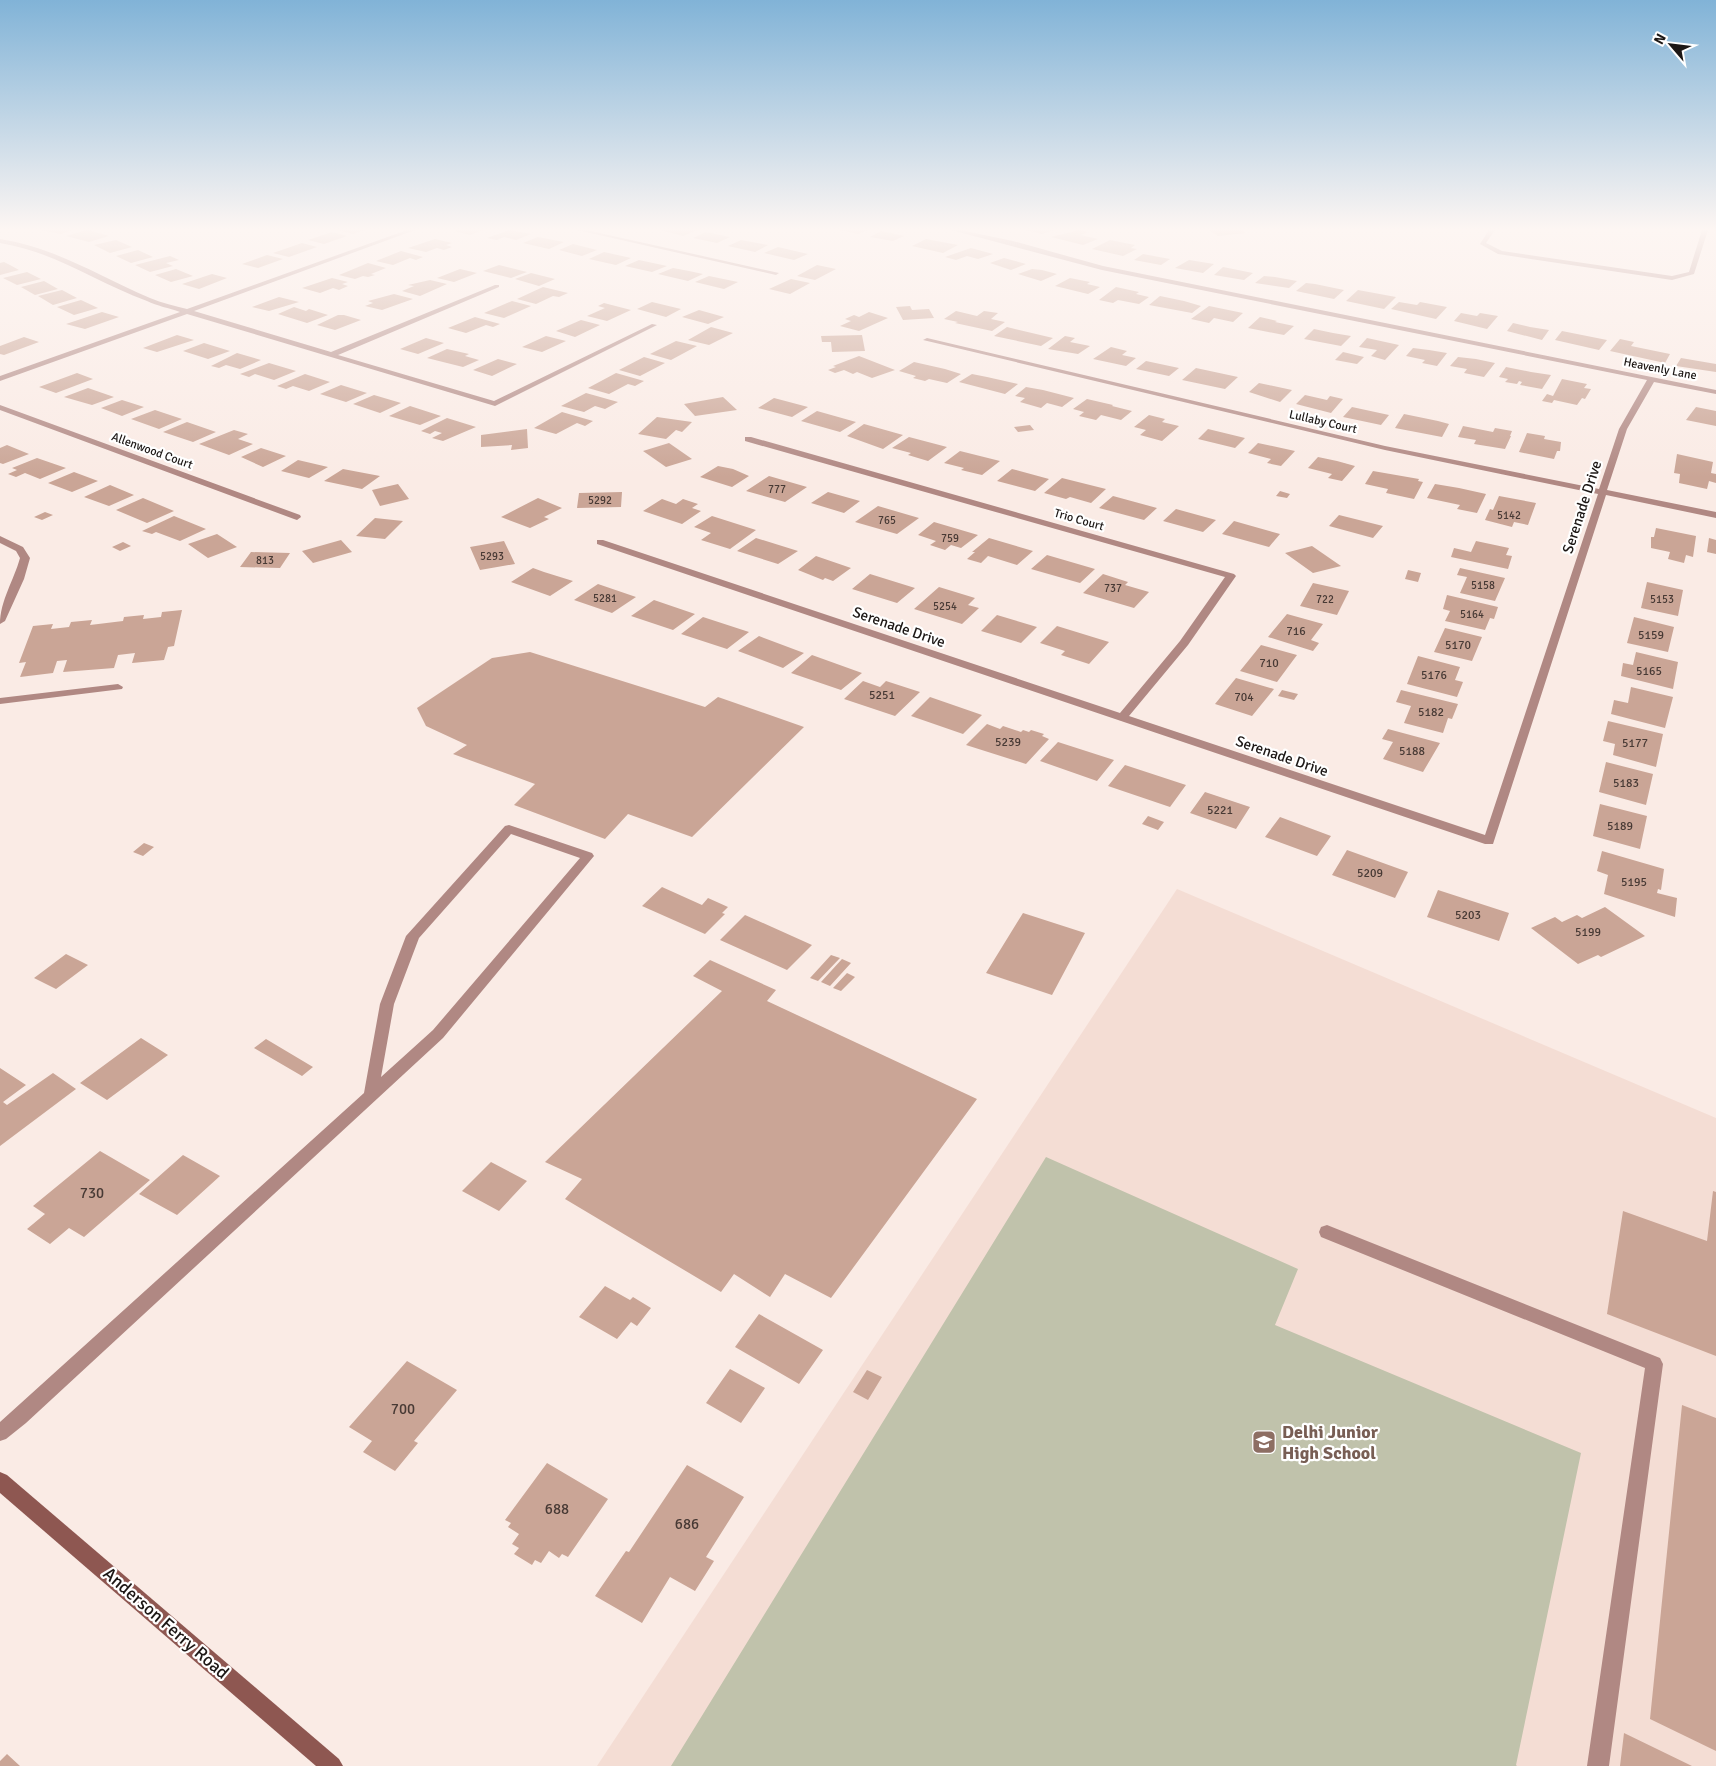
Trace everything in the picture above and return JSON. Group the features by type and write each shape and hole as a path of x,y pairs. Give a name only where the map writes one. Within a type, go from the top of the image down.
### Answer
{"street":[{"path":"0,379 184,312"},
{"path":"186,312 494,404 654,325"},
{"path":"331,356 434,312"},
{"name":"Heavenly Lane","path":"1322,312 1716,392"},
{"name":"Lullaby Court","path":"927,340 1346,439 1716,515"},
{"name":"Serenade Drive","path":"600,542 1489,841 1623,429 1652,379"},
{"name":"Allenwood Court","path":"0,407 296,517"},
{"name":"Trio Court","path":"748,438 1231,576 1184,643 1122,718"},
{"path":"0,539 20,549 25,558 20,579 0,621"},
{"path":"0,701 118,687"},
{"path":"0,1434 371,1096 438,1034 588,856 509,829 412,936 386,1004 371,1096"},
{"path":"1326,1232 1654,1364 1598,1766"},
{"name":"Anderson Ferry Road","path":"0,1481 332,1766"}],"shaded area":[{"name":"Delhi Junior High School","path":"1177,889 1716,1118 1716,1766 597,1766"}],"green space":[{"path":"1046,1157 1298,1269 1275,1325 1581,1453 1517,1766 671,1766"}],"building":[{"path":"69,312 83,312 74,315"},
{"path":"101,312 119,317 85,329 66,324"},
{"path":"320,312 328,315 307,323 278,314"},
{"path":"485,312 517,312 504,318"},
{"path":"595,312 626,312 607,321 587,316"},
{"path":"649,312 675,312 666,317"},
{"path":"693,312 708,312 724,317 708,324 682,317"},
{"path":"870,312 888,318 859,331 840,326 851,321 845,319 854,315 859,317"},
{"path":"899,312 931,312 934,318 903,320"},
{"path":"954,312 977,316 982,312 994,312 998,313 991,319 1005,322 992,331 944,319"},
{"path":"1200,312 1243,313 1233,322 1214,318 1209,323 1191,319"},
{"path":"1406,312 1442,312 1436,319"},
{"path":"1461,313 1477,316 1480,313 1498,316 1487,329 1454,321"},
{"path":"338,315 361,320 335,330 317,325"},
{"path":"475,317 500,324 493,327 486,325 466,333 448,328"},
{"path":"1260,317 1294,326 1284,335 1248,328"},
{"path":"581,320 600,325 575,337 556,331"},
{"path":"1513,323 1549,330 1542,340 1507,331"},
{"path":"711,327 733,333 709,345 688,340"},
{"path":"1007,327 1053,338 1041,346 994,336"},
{"path":"1314,329 1351,336 1341,346 1304,339"},
{"path":"1562,331 1607,340 1599,350 1555,340"},
{"path":"177,335 194,340 157,352 143,348"},
{"path":"862,335 865,351 832,352 831,342 822,342 821,336"},
{"path":"546,336 566,341 542,352 522,347"},
{"path":"1065,336 1075,338 1070,342 1090,346 1078,354 1048,349"},
{"path":"24,337 39,342 4,355 0,354 0,346"},
{"path":"426,338 444,343 418,354 400,349"},
{"path":"1367,338 1399,345 1385,360 1371,356 1377,350 1359,347"},
{"path":"1620,339 1634,342 1631,346 1670,354 1665,363 1610,351"},
{"path":"676,341 697,346 671,360 650,354"},
{"path":"204,343 230,351 208,359 183,351"},
{"path":"1111,347 1127,351 1122,355 1136,358 1126,366 1093,359"},
{"path":"1413,348 1447,353 1437,366 1422,363 1425,360 1406,356"},
{"path":"447,349 469,354 465,356 479,360 463,367 427,358"},
{"path":"1343,352 1364,357 1357,364 1335,360"},
{"path":"237,353 261,360 240,369 226,365 219,368 211,366"},
{"path":"859,356 895,370 872,378 857,372 853,374 844,370 835,373 828,370 836,367 833,366"},
{"path":"644,357 665,363 640,376 619,370"},
{"path":"1458,357 1495,363 1484,377 1464,373 1467,369 1450,366"},
{"path":"1681,358 1716,364 1716,372 1676,366"},
{"path":"498,359 517,364 492,376 473,370"},
{"path":"1146,361 1179,368 1169,376 1136,369"},
{"path":"914,362 961,374 947,383 913,378 916,376 899,371"},
{"path":"269,363 296,371 274,380 255,374 249,377 240,374"},
{"path":"1506,367 1551,375 1542,389 1520,385 1522,382 1519,381 1517,384 1505,382 1508,379 1499,377"},
{"path":"1196,368 1238,377 1225,389 1182,380"},
{"path":"77,373 93,379 56,393 39,387"},
{"path":"616,373 644,381 635,386 628,384 609,394 588,388"},
{"path":"305,374 330,382 309,391 293,386 286,389 277,386"},
{"path":"972,374 1018,384 1005,394 959,382"},
{"path":"1562,379 1587,384 1584,388 1591,389 1585,399 1582,398 1577,405 1554,400 1552,403 1542,401 1547,394 1553,396"},
{"path":"1259,383 1292,390 1280,402 1249,392"},
{"path":"341,385 367,393 346,402 320,394"},
{"path":"1026,387 1074,398 1062,407 1047,403 1041,408 1020,402 1025,398 1015,396"},
{"path":"88,388 114,397 92,405 64,397"},
{"path":"586,393 618,402 605,409 595,406 584,412 561,406"},
{"path":"374,395 401,403 380,413 353,404"},
{"path":"1305,395 1327,400 1330,396 1343,399 1331,413 1296,404"},
{"path":"723,397 737,410 695,416 684,404"},
{"path":"774,398 808,407 792,417 758,408"},
{"path":"1087,399 1132,411 1121,420 1101,415 1096,420 1079,416 1084,412 1073,409"},
{"path":"122,400 144,407 122,416 101,408"},
{"path":"410,406 441,416 420,425 389,416"},
{"path":"1352,407 1389,415 1381,425 1343,417"},
{"path":"1696,407 1716,411 1716,426 1686,420"},
{"path":"155,410 182,419 159,429 131,419"},
{"path":"817,411 856,422 840,432 801,421"},
{"path":"562,412 593,421 585,426 577,423 556,434 534,428"},
{"path":"1404,414 1449,424 1442,437 1395,428"},
{"path":"1149,415 1165,419 1162,422 1179,426 1162,441 1140,435 1146,430 1134,427"},
{"path":"657,417 692,422 682,432 676,430 666,439 638,434"},
{"path":"447,418 476,427 443,441 432,438 442,433 435,431 430,434 421,431"},
{"path":"187,422 216,432 193,442 163,432"},
{"path":"864,424 903,435 883,449 847,436"},
{"path":"1030,425 1034,430 1018,432 1014,427"},
{"path":"1463,426 1493,432 1495,428 1512,431 1505,449 1474,444 1476,440 1458,437"},
{"path":"527,429 528,448 511,450 512,445 481,447 481,435"},
{"path":"1208,429 1245,438 1235,448 1198,439"},
{"path":"234,430 248,434 238,439 253,444 229,455 199,444"},
{"path":"1527,433 1545,436 1544,439 1561,442 1560,451 1557,451 1554,459 1519,452"},
{"path":"909,437 947,447 928,461 908,455 911,453 892,448"},
{"path":"669,443 692,459 666,467 643,451"},
{"path":"1258,443 1295,451 1281,466 1267,463 1271,459 1248,453"},
{"path":"7,445 29,454 3,464 0,463 0,448"},
{"path":"261,448 286,456 263,467 241,457"},
{"path":"960,451 1000,461 982,475 961,470 964,468 944,463"},
{"path":"1677,454 1713,462 1711,473 1716,474 1716,483 1709,481 1707,489 1679,483 1680,474 1674,473"},
{"path":"1318,457 1355,466 1342,481 1328,478 1332,474 1308,468"},
{"path":"37,458 66,468 40,479 25,473 16,477 8,474 17,470 12,468"},
{"path":"298,460 328,467 309,478 281,471"},
{"path":"718,466 733,469 749,476 732,487 700,477"},
{"path":"343,469 380,476 362,489 324,481"},
{"path":"1012,469 1049,479 1035,491 997,481"},
{"path":"1373,471 1419,479 1418,481 1423,482 1414,499 1386,493 1388,489 1365,484"},
{"path":"74,472 98,481 72,492 48,483"},
{"path":"769,476 807,487 785,502 746,491"},
{"path":"1062,478 1106,489 1091,503 1044,493"},
{"path":"398,484 409,499 380,506 372,490"},
{"path":"1435,484 1486,494 1477,513 1457,509 1460,505 1427,498"},
{"path":"110,485 134,495 109,506 84,497"},
{"path":"1280,491 1290,494 1287,498 1276,496"},
{"path":"622,492 621,507 577,508 579,493"},
{"path":"828,492 860,501 844,513 811,503"},
{"path":"1113,496 1157,508 1144,520 1099,508"},
{"path":"1499,496 1536,503 1528,525 1514,522 1512,527 1485,520 1490,509 1493,510"},
{"path":"143,498 174,511 147,523 116,510"},
{"path":"538,498 562,508 544,517 549,519 530,528 501,517"},
{"path":"662,499 676,504 683,499 698,504 692,508 701,511 682,524 643,511"},
{"path":"878,506 919,518 897,534 855,522"},
{"path":"1176,509 1216,520 1203,532 1163,521"},
{"path":"45,512 53,515 42,520 34,517"},
{"path":"1339,515 1383,526 1373,538 1329,526"},
{"path":"174,516 206,529 180,541 156,532 152,534 142,531"},
{"path":"712,516 756,530 730,549 701,540 711,533 694,527"},
{"path":"375,518 403,521 385,539 356,536"},
{"path":"1234,521 1280,534 1269,547 1222,534"},
{"path":"934,522 978,535 961,548 951,545 945,550 930,545 936,541 918,535"},
{"path":"1656,528 1696,536 1693,557 1686,555 1684,563 1668,559 1670,552 1651,548 1651,537 1654,537"},
{"path":"217,534 237,547 208,558 188,544"},
{"path":"756,538 798,551 778,564 737,551"},
{"path":"989,538 1033,551 1017,565 988,556 981,563 967,559 975,552 972,552"},
{"path":"1709,538 1716,540 1716,554 1707,552"},
{"path":"341,540 352,552 313,563 302,551"},
{"path":"504,541 515,564 480,570 470,547"},
{"path":"1476,541 1509,548 1506,555 1512,556 1508,569 1451,557 1454,548 1471,552"},
{"path":"123,542 131,546 120,551 112,547"},
{"path":"1312,546 1341,566 1313,573 1285,553"},
{"path":"251,552 290,553 280,568 240,567"},
{"path":"1047,555 1095,569 1080,583 1031,569"},
{"path":"816,556 851,568 833,581 825,578 823,580 798,570"},
{"path":"533,568 573,581 550,596 511,582"},
{"path":"1460,568 1505,578 1495,601 1460,593 1467,577 1457,575"},
{"path":"1408,570 1421,573 1418,582 1405,579"},
{"path":"870,574 915,588 897,603 852,589"},
{"path":"1103,574 1128,582 1125,585 1149,592 1134,608 1083,593"},
{"path":"1647,582 1683,590 1678,616 1641,608"},
{"path":"1313,583 1349,591 1337,615 1300,606"},
{"path":"598,584 636,597 612,613 574,600"},
{"path":"939,587 975,598 968,605 979,608 962,624 914,609"},
{"path":"1447,595 1498,607 1494,619 1490,618 1485,630 1445,621 1450,611 1443,609"},
{"path":"654,600 695,614 673,630 631,616"},
{"path":"182,610 174,646 168,647 164,660 132,663 135,653 118,655 114,668 63,672 67,660 57,661 53,673 20,677 26,662 19,663 33,626 53,624 51,629 69,627 71,622 92,620 90,625 123,621 124,617 144,615 143,619 161,617 162,612"},
{"path":"1287,614 1323,624 1311,640 1319,643 1313,651 1268,637"},
{"path":"997,615 1037,627 1021,643 981,631"},
{"path":"703,617 749,632 727,649 681,634"},
{"path":"1634,617 1674,627 1668,652 1627,643"},
{"path":"1057,626 1109,642 1089,664 1061,655 1065,651 1040,643"},
{"path":"1445,628 1482,637 1472,661 1434,652"},
{"path":"759,636 804,653 783,668 738,651"},
{"path":"1261,645 1297,655 1277,682 1240,671"},
{"path":"530,652 705,707 718,697 804,727 692,837 628,814 605,839 514,805 535,784 453,754 467,745 426,726 417,708 492,658"},
{"path":"1636,652 1678,662 1673,689 1621,676 1623,663 1633,665"},
{"path":"812,655 862,673 841,690 791,673"},
{"path":"1418,656 1460,667 1455,680 1463,682 1457,697 1407,684"},
{"path":"1236,678 1274,689 1252,716 1215,704"},
{"path":"863,681 880,687 886,681 920,692 895,716 844,699"},
{"path":"1631,687 1673,697 1665,728 1611,714 1614,700 1628,703"},
{"path":"1282,690 1298,694 1294,700 1278,696"},
{"path":"1401,690 1458,704 1452,719 1448,718 1443,733 1404,723 1411,706 1396,702"},
{"path":"930,697 982,715 963,734 911,716"},
{"path":"1608,721 1663,734 1656,767 1613,755 1615,744 1603,741"},
{"path":"987,724 1000,729 1003,726 1021,732 1023,730 1029,732 1031,730 1044,734 1042,736 1049,739 1026,764 966,745"},
{"path":"1388,729 1440,743 1423,772 1383,759 1393,742 1382,739"},
{"path":"1058,742 1114,760 1097,781 1040,761"},
{"path":"1606,762 1653,774 1646,805 1599,792"},
{"path":"1125,765 1186,785 1170,807 1108,786"},
{"path":"1205,792 1250,807 1236,829 1190,813"},
{"path":"1600,804 1647,816 1640,849 1593,836"},
{"path":"1148,816 1164,822 1158,830 1142,824"},
{"path":"1280,817 1331,836 1317,856 1265,837"},
{"path":"144,843 154,847 143,856 133,852"},
{"path":"1347,850 1408,872 1395,898 1332,875"},
{"path":"1602,851 1664,869 1661,890 1658,889 1657,893 1677,898 1675,917 1604,894 1608,875 1597,871"},
{"path":"662,887 702,905 708,898 728,907 722,913 725,914 705,934 642,906"},
{"path":"1438,890 1509,913 1499,941 1427,917"},
{"path":"1605,907 1645,936 1601,957 1598,955 1578,964 1531,928 1555,917 1562,922 1577,915 1582,918"},
{"path":"1023,913 1085,933 1052,995 986,973"},
{"path":"745,915 812,945 787,970 720,940"},
{"path":"66,954 88,965 56,989 34,978"},
{"path":"831,955 840,958 818,981 810,978"},
{"path":"842,959 851,963 830,986 821,982"},
{"path":"710,960 776,990 767,1001 977,1099 831,1298 785,1274 770,1297 734,1274 721,1292 565,1199 582,1179 545,1162 722,991 693,976"},
{"path":"847,973 855,977 841,991 833,988"},
{"path":"141,1038 168,1055 107,1100 80,1083"},
{"path":"266,1039 313,1067 302,1076 254,1048"},
{"path":"0,1068 26,1085 3,1102 7,1105 53,1073 76,1089 0,1146"},
{"path":"100,1151 150,1180 84,1237 69,1228 50,1244 27,1229 45,1214 33,1206"},
{"path":"183,1155 220,1176 177,1215 139,1194"},
{"path":"491,1162 527,1181 499,1211 462,1191"},
{"path":"1713,1191 1716,1192 1716,1356 1607,1314 1623,1211 1707,1241"},
{"path":"605,1286 630,1300 633,1297 651,1308 637,1326 631,1322 617,1339 579,1317"},
{"path":"759,1314 823,1350 799,1384 735,1347"},
{"path":"407,1361 457,1390 414,1441 418,1443 395,1471 363,1452 372,1441 349,1427"},
{"path":"730,1369 765,1388 741,1423 706,1403"},
{"path":"867,1370 882,1377 868,1400 853,1392"},
{"path":"1682,1405 1716,1418 1716,1751 1650,1719"},
{"path":"547,1463 608,1499 568,1557 562,1554 559,1558 549,1551 541,1563 535,1560 532,1565 514,1554 519,1548 512,1544 519,1534 508,1527 511,1523 505,1520"},
{"path":"687,1465 744,1497 706,1557 714,1561 695,1591 670,1577 642,1623 595,1596 626,1551 629,1552"},
{"path":"1624,1733 1692,1766 1620,1766"},
{"path":"7,1754 20,1766 0,1766 0,1761"}],"place":[{"name":"Delhi Junior High School","path":"1264,1442"}]}
